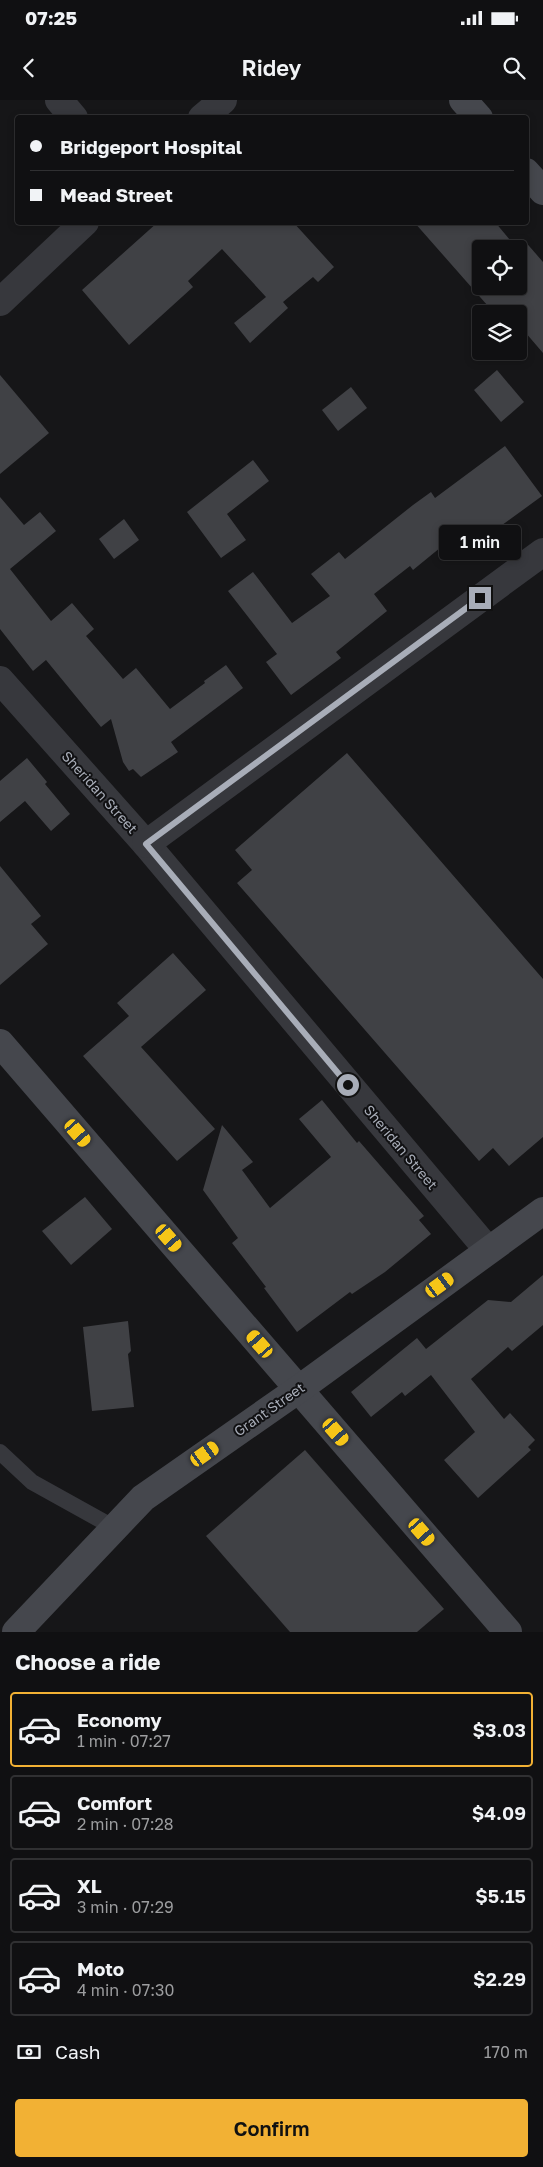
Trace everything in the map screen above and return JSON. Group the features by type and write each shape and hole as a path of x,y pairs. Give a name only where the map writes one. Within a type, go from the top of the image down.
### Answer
{"main road":[{"path":"464,100 476,115"},
{"path":"529,175 543,191"},
{"path":"0,1043 508,1632"},
{"name":"Grant Street","path":"16,1632 113,1527 143,1498 299,1389 543,1211"}],"street":[{"path":"59,100 72,115"},
{"path":"206,115 223,100"},
{"path":"0,302 81,225"},
{"path":"146,844 543,552"},
{"name":"Sheridan Street","path":"0,680 146,844 488,1250"}],"lane":[{"path":"0,1452 32,1482 113,1527"}],"building":[{"path":"155,225 296,225 334,267 318,282 313,277 283,302 288,308 250,343 234,323 266,297 222,249 188,281 193,287 129,345 82,290"},
{"path":"417,225 498,225 510,240 472,240 472,288"},
{"path":"527,244 543,262 543,353 527,334 527,305 487,305 478,295 527,295"},
{"path":"497,370 524,402 501,422 474,390"},
{"path":"0,375 49,433 0,474"},
{"path":"351,387 367,408 338,431 322,410"},
{"path":"505,446 542,496 457,558 446,543 413,570 410,566 374,594 387,611 336,652 341,658 291,695 266,662 277,654 228,591 253,572 292,623 330,596 311,574 339,552 345,559 431,492 435,498"},
{"path":"253,460 269,481 227,514 246,540 221,558 187,512"},
{"path":"0,497 24,525 40,512 56,531 10,569 51,621 72,603 94,629 86,636 123,679 136,668 170,709 226,665 243,688 171,742 178,752 141,777 133,769 129,771 123,762 111,719 101,727 46,660 33,671 0,629"},
{"path":"124,519 139,540 114,559 99,539"},
{"path":"347,753 543,979 543,1137 509,1166 493,1148 479,1161 237,883 252,870 235,850"},
{"path":"27,758 47,782 45,784 70,814 51,831 25,801 0,822 0,781"},
{"path":"0,866 41,916 31,924 48,944 0,985"},
{"path":"173,953 206,990 141,1047 215,1129 177,1161 83,1056 129,1016 117,1003"},
{"path":"322,1100 357,1143 359,1141 424,1216 419,1220 431,1234 385,1272 352,1294 350,1292 297,1332 264,1288 266,1287 232,1243 238,1238 203,1190 222,1125 253,1162 242,1170 270,1208 331,1157 299,1119"},
{"path":"85,1197 112,1229 71,1265 42,1231"},
{"path":"543,1275 543,1325 512,1351 508,1347 471,1379 504,1419 510,1413 535,1440 528,1447 531,1450 478,1498 444,1460 475,1432 431,1375 405,1396 402,1392 371,1417 351,1392 417,1338 426,1349 488,1300 511,1302"},
{"path":"128,1321 131,1351 128,1354 134,1407 92,1411 83,1327"},
{"path":"305,1450 444,1609 417,1632 290,1632 206,1536"}],"route":[{"path":"348,1085 146,844 480,598"}]}
